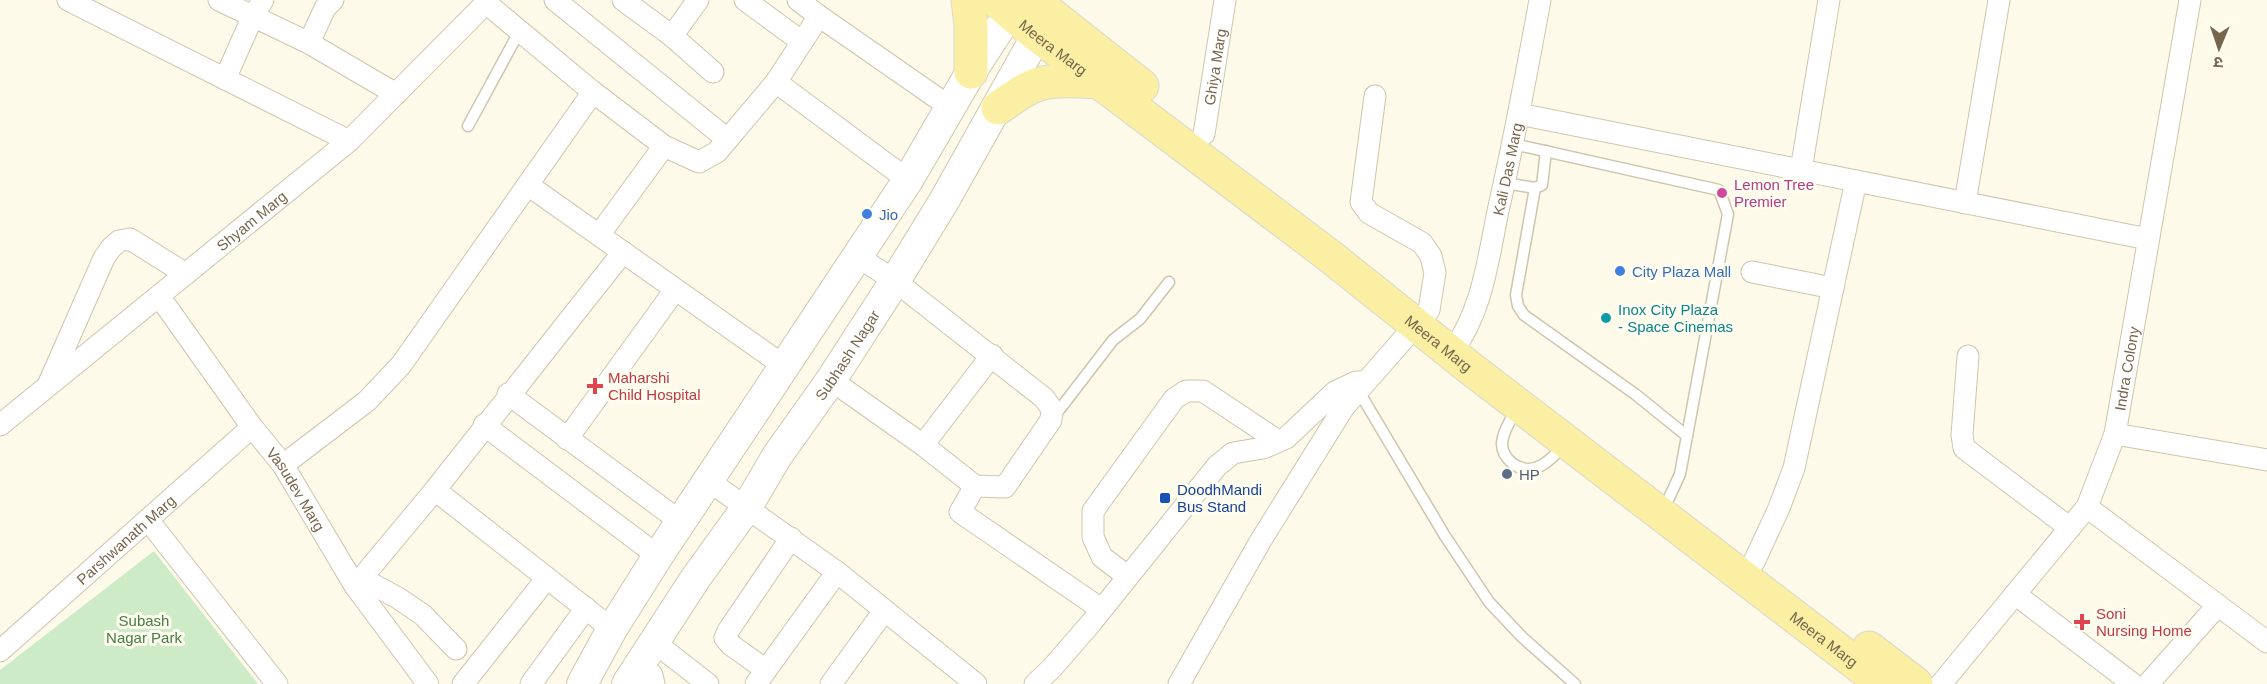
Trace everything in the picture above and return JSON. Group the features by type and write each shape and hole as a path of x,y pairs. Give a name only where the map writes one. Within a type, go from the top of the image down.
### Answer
{"main road":[{"path":"968,0 971,25 971,72"},
{"name":"Meera Marg","path":"1024,11 1204,134 1423,318 1458,345 1573,419 1669,498 1916,684"},
{"name":"Meera Marg","path":"1024,11 1100,82 1331,257 1423,318"},
{"path":"998,108 1025,90 1039,84 1100,82"},
{"name":"Meera Marg","path":"1458,345 1518,405 1884,684"}],"street":[{"path":"68,0 349,141"},
{"path":"219,0 258,8 309,43 396,94"},
{"path":"309,43 325,8 333,0"},
{"path":"555,0 727,139"},
{"path":"623,0 672,36 713,72"},
{"path":"672,36 698,0"},
{"path":"745,0 767,7 802,42"},
{"path":"798,0 950,107"},
{"name":"Ghiya Marg","path":"1204,134 1225,0"},
{"name":"Kali Das Marg","path":"1458,345 1481,294 1513,144 1540,0"},
{"path":"1801,170 1829,0 1824,0"},
{"path":"1965,203 2000,0"},
{"name":"Indra Colony","path":"1941,684 2086,507 2115,434 2190,0"},
{"path":"488,2 519,32 664,146 699,162 717,152 776,82 819,16"},
{"name":"Shyam Marg","path":"0,425 349,141 488,2"},
{"path":"225,79 258,8"},
{"path":"582,684 612,629 658,556 908,180 971,72 1024,11"},
{"name":"Subhash Nagar","path":"644,668 777,456 831,380 895,280 998,108 1024,11"},
{"path":"776,82 908,180"},
{"path":"283,465 367,401 401,365 593,92"},
{"path":"1179,684 1261,540 1310,458 1344,407 1423,318 1435,273 1431,256 1422,243 1369,213 1361,202 1375,96"},
{"path":"1519,114 2148,239"},
{"path":"599,235 664,146"},
{"path":"1754,562 1779,508 1794,468 1856,181"},
{"path":"528,184 784,366"},
{"path":"48,386 104,258 119,241 130,240 186,274"},
{"path":"456,649 423,615 398,598 358,582 435,490 508,394 623,252"},
{"path":"831,380 923,445 975,486 1005,487 1052,420 1052,409 1044,398 895,280 857,256"},
{"path":"1752,272 1833,288"},
{"path":"567,439 675,290"},
{"name":"Vasudev Marg","path":"159,296 252,427 283,465 358,582 428,684"},
{"path":"923,445 992,355"},
{"path":"1968,356 1962,435 1964,447 2070,528"},
{"path":"1035,684 1052,668 1217,466 1233,453 1263,448 1286,438 1335,392 1356,382 1362,386"},
{"path":"1127,576 1102,557 1093,537 1093,511 1174,399 1186,391 1203,391 1278,441"},
{"path":"508,394 681,522"},
{"path":"484,425 658,556"},
{"name":"Parshwanath Marg","path":"0,651 252,427"},
{"path":"2115,434 2267,460"},
{"path":"709,481 837,572 976,684"},
{"path":"975,486 960,512 1101,609"},
{"path":"435,490 612,629"},
{"path":"2086,507 2267,642"},
{"path":"148,520 277,684"},
{"path":"791,538 725,638 761,677 837,572"},
{"path":"463,684 548,578"},
{"path":"2014,594 2133,684"},
{"path":"2148,684 2218,605"},
{"path":"531,684 586,608"},
{"path":"831,684 884,611"},
{"path":"644,668 708,684"}],"lane":[{"path":"468,126 519,32"},
{"path":"1513,144 1719,190 1724,200 1728,214 1680,474 1669,498"},
{"path":"1504,183 1535,188 1542,185 1546,151"},
{"path":"1535,188 1516,295 1518,306 1524,315 1635,394 1687,436"},
{"path":"1052,420 1113,340 1140,319 1169,282"},
{"path":"1362,386 1445,536 1489,602 1522,637 1575,684"},
{"path":"1518,405 1502,441 1505,455 1513,464 1525,469 1538,468 1550,461 1566,442"}],"green space":[{"name":"Subash Nagar Park","path":"154,551 258,684 0,684 0,670"}],"place":[{"name":"Lemon Tree Premier","path":"1722,193"},
{"name":"Jio","path":"867,214"},
{"name":"City Plaza Mall","path":"1620,271"},
{"name":"Inox City Plaza - Space Cinemas","path":"1606,318"},
{"name":"Maharshi Child Hospital","path":"595,386"},
{"name":"HP","path":"1507,474"},
{"name":"DoodhMandi Bus Stand","path":"1165,498"},
{"name":"Soni Nursing Home","path":"2082,622"}]}
